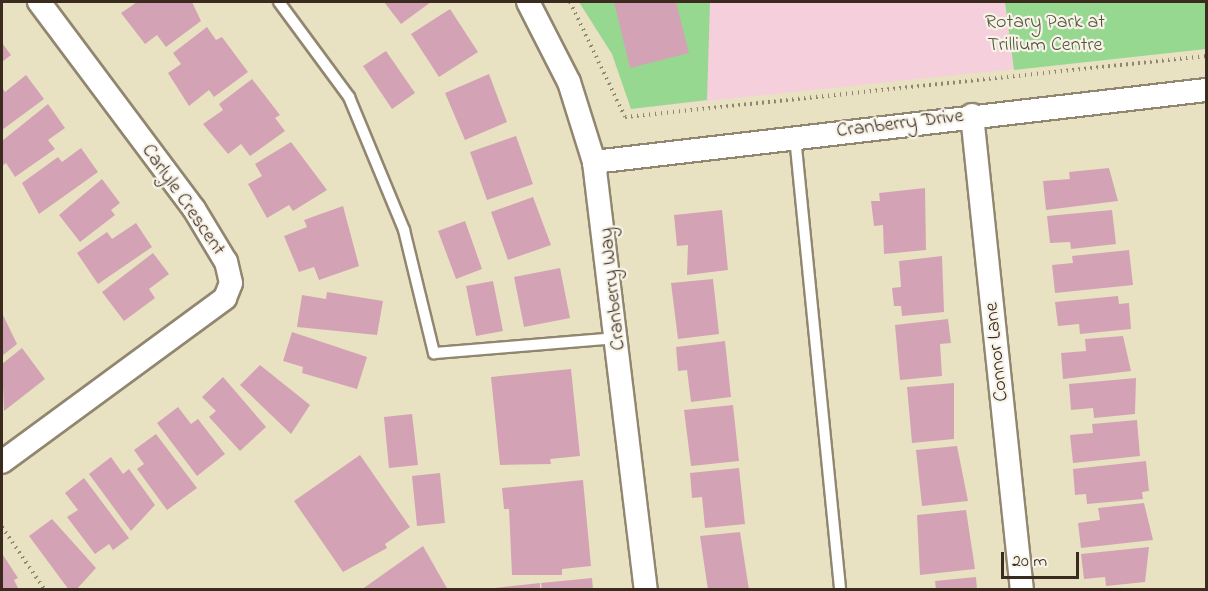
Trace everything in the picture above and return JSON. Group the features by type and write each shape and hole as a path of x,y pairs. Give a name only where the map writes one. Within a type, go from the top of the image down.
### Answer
{"street":[{"name":"Carlyle Crescent","path":"2,462 225,298 231,283 226,262 194,209 39,2"},
{"name":"Cranberry Way","path":"528,2 569,82 594,162 618,338 646,590"},
{"name":"Cranberry Drive","path":"594,162 972,115 1206,90"},
{"name":"Connor Lane","path":"972,115 1022,590"}],"lane":[{"path":"279,2 349,97 404,230 434,353 618,338"},
{"path":"795,137 840,590"}],"path":[{"path":"570,2 625,117 1206,56"},
{"path":"2,527 45,590"}],"shaded area":[{"path":"579,2 1206,2 1206,49 631,109 612,54"}],"green space":[{"path":"579,2 710,2 707,100 631,109 612,54"},
{"name":"Rotary Park at Trillium Centre","path":"1005,2 1206,2 1206,49 1014,70"}],"building":[{"path":"137,2 192,2 201,21 166,47 157,35 145,44 121,13"},
{"path":"384,2 431,2 401,24"},
{"path":"614,2 676,2 689,53 630,68"},
{"path":"450,9 478,52 439,77 411,34"},
{"path":"207,27 216,40 222,37 248,72 214,97 209,90 189,106 168,73 181,64 173,53"},
{"path":"2,43 11,55 2,62"},
{"path":"386,51 415,93 392,109 363,66"},
{"path":"489,74 507,122 465,140 445,93"},
{"path":"26,75 44,99 2,130 2,87 5,92"},
{"path":"252,79 280,115 275,118 285,131 250,156 241,144 228,154 203,124 223,110 219,104"},
{"path":"48,104 65,128 48,140 55,149 15,177 6,163 2,166 2,141"},
{"path":"516,136 533,184 487,200 470,152"},
{"path":"291,142 327,190 293,211 289,205 267,218 248,184 262,176 255,164"},
{"path":"81,148 98,172 39,214 22,183 58,157 62,162"},
{"path":"1109,168 1118,201 1046,210 1043,181 1070,179 1069,172"},
{"path":"102,179 120,203 111,210 115,215 80,242 59,215"},
{"path":"925,188 926,250 884,254 883,225 874,226 871,201 880,201 879,193"},
{"path":"533,197 551,245 508,260 491,212"},
{"path":"343,206 359,266 319,280 314,267 299,272 284,236 307,227 304,220"},
{"path":"722,210 728,270 687,275 688,245 677,246 674,215"},
{"path":"1112,210 1116,244 1071,249 1070,242 1050,243 1047,216"},
{"path":"465,221 482,269 456,279 438,231"},
{"path":"136,223 152,247 98,284 77,253 107,232 112,239"},
{"path":"1129,250 1133,285 1055,293 1052,265 1073,263 1072,256"},
{"path":"153,253 169,274 149,289 155,298 124,321 102,292"},
{"path":"942,256 944,312 902,316 901,306 894,306 892,288 901,287 899,261"},
{"path":"560,268 570,318 524,327 514,277"},
{"path":"713,279 719,334 678,339 671,283"},
{"path":"493,281 503,331 476,336 466,286"},
{"path":"327,292 383,301 377,335 297,327 302,295 326,299"},
{"path":"1118,296 1119,304 1129,303 1131,329 1080,334 1079,324 1058,326 1055,302"},
{"path":"2,313 17,344 2,356"},
{"path":"948,319 951,343 940,344 942,376 900,380 895,325"},
{"path":"292,332 367,357 357,389 302,373 303,367 283,361"},
{"path":"1123,336 1131,371 1063,379 1061,353 1086,351 1085,339"},
{"path":"725,341 731,397 691,402 687,370 678,371 676,347"},
{"path":"22,348 45,379 4,411 2,364"},
{"path":"260,365 310,405 291,434 240,385"},
{"path":"571,369 580,456 550,459 551,464 500,465 491,377"},
{"path":"223,377 266,427 240,451 209,417 216,411 202,397"},
{"path":"1136,378 1135,414 1094,418 1093,408 1071,410 1069,384"},
{"path":"954,383 954,439 912,443 907,387"},
{"path":"733,405 739,461 691,466 684,410"},
{"path":"178,407 191,424 198,419 225,454 197,476 157,423"},
{"path":"412,414 418,465 389,468 384,417"},
{"path":"1137,420 1140,456 1073,463 1070,435 1093,433 1092,424"},
{"path":"156,434 197,488 167,510 137,469 144,464 134,450"},
{"path":"957,446 968,501 922,506 916,450"},
{"path":"360,455 410,527 385,544 387,548 343,572 294,501"},
{"path":"111,457 123,474 129,469 155,505 131,531 89,474"},
{"path":"1146,461 1149,491 1142,492 1143,499 1087,504 1086,494 1075,495 1073,469"},
{"path":"739,468 745,524 705,528 702,497 692,498 690,473"},
{"path":"440,473 445,523 417,526 412,476"},
{"path":"84,478 129,538 113,550 109,544 95,554 67,517 78,510 65,493"},
{"path":"583,480 591,566 562,569 562,575 512,575 509,509 504,509 502,488"},
{"path":"1144,503 1153,540 1081,548 1078,523 1100,520 1098,508"},
{"path":"966,510 975,569 920,575 917,515"},
{"path":"52,519 96,568 76,590 69,590 29,536"},
{"path":"740,532 749,590 708,590 700,536"},
{"path":"423,546 448,590 361,590"},
{"path":"1149,547 1145,582 1106,586 1105,577 1084,579 1081,554"},
{"path":"3,555 18,578 14,580 19,590 2,590"},
{"path":"976,577 977,590 936,590 935,581"},
{"path":"592,578 593,590 542,590 541,583"},
{"path":"540,583 540,590 495,590 495,588"}]}
